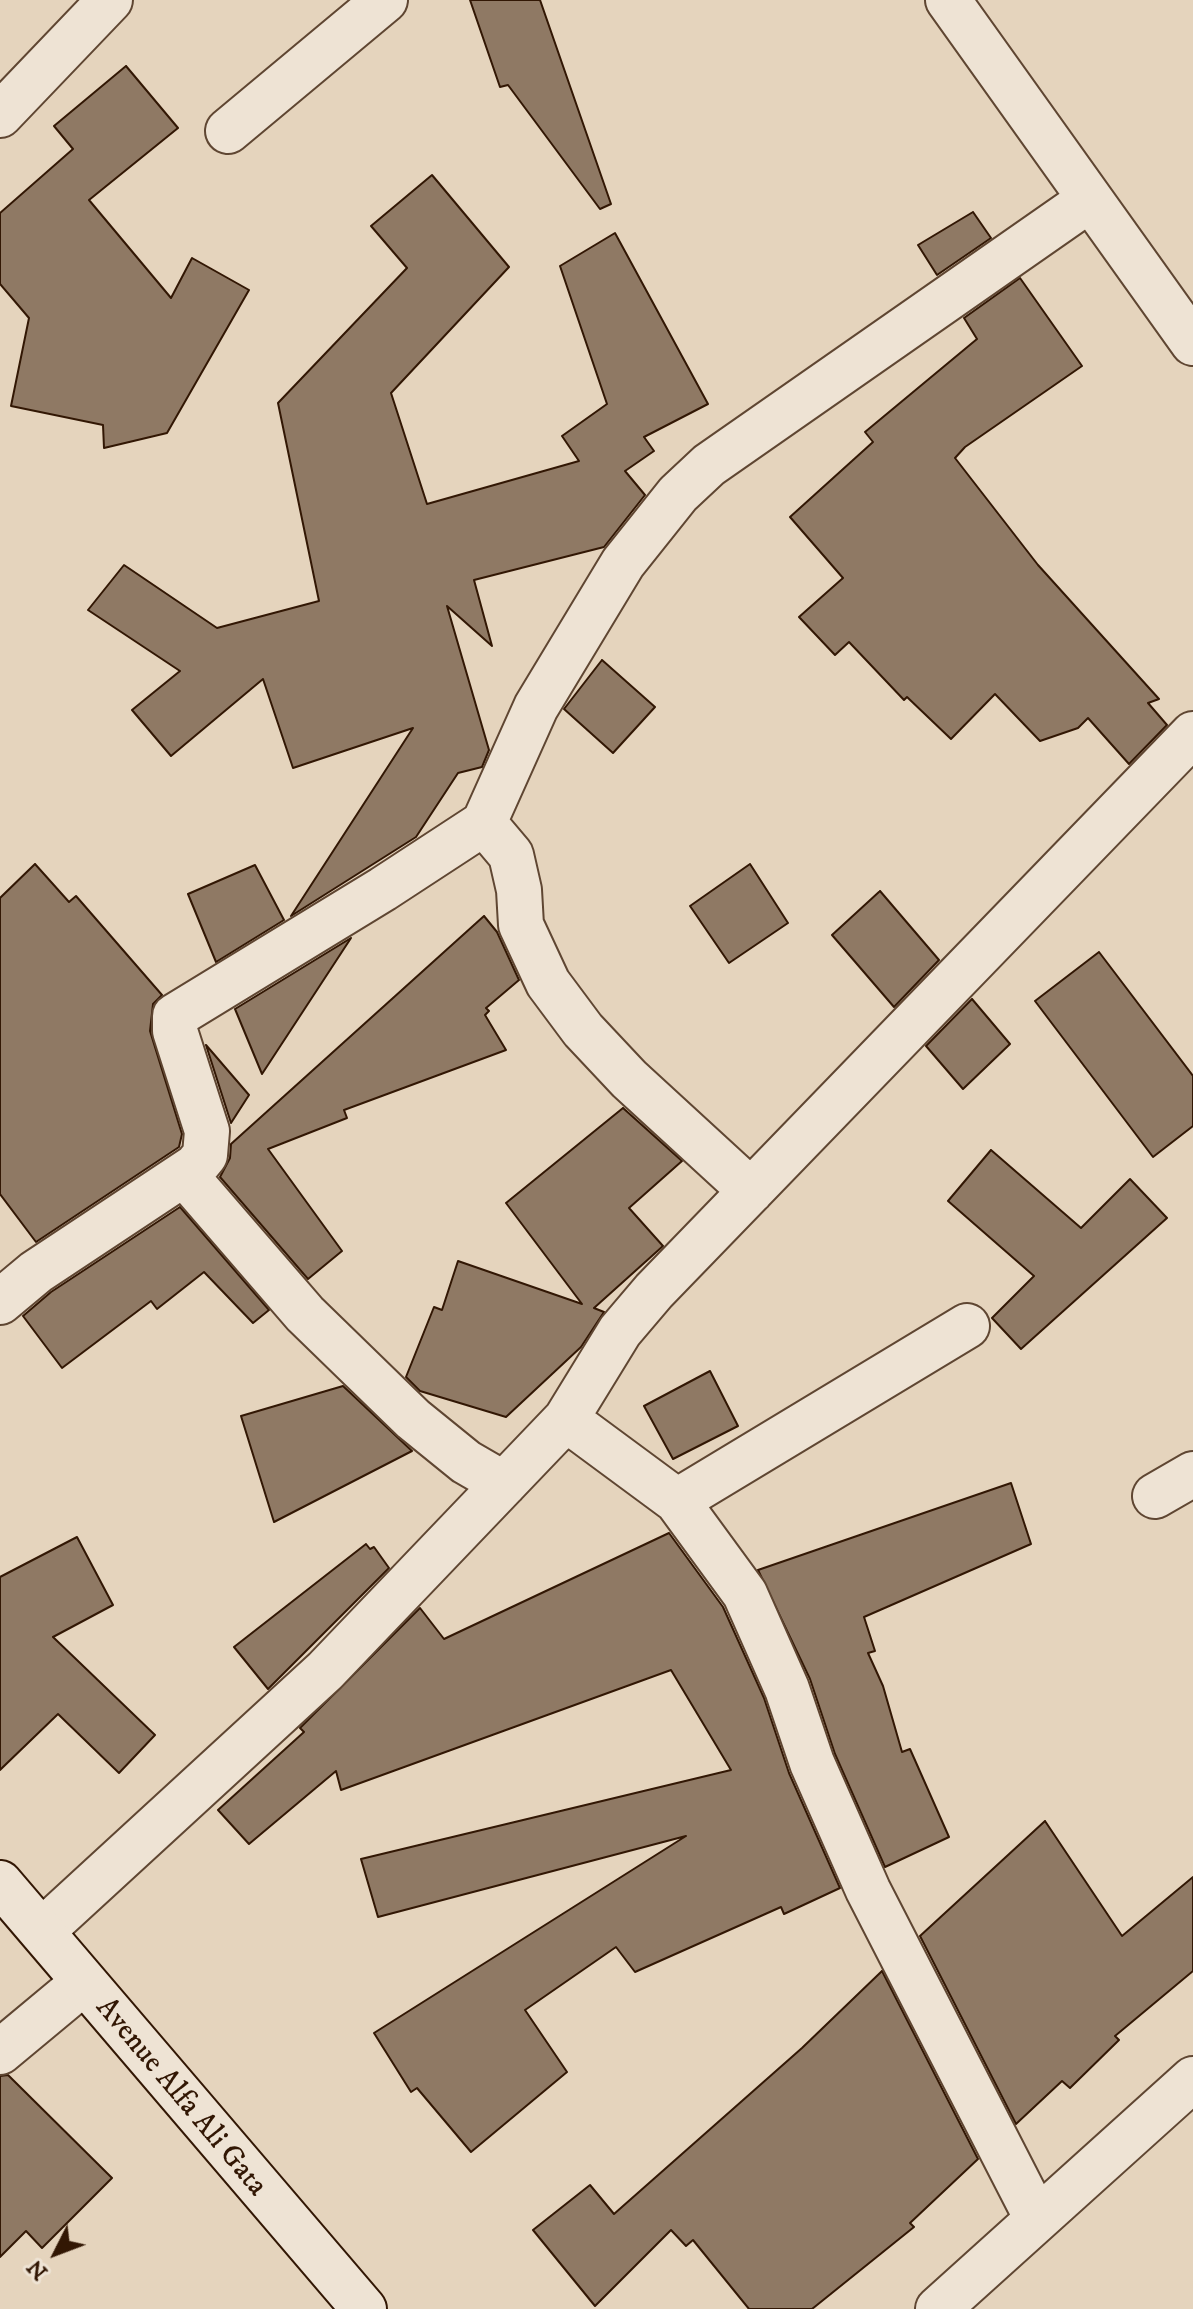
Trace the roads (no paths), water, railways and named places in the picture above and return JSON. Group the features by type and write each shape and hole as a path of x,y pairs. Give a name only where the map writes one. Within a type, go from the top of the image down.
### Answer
{"street":[{"path":"0,115 110,0"},
{"path":"228,131 385,0"},
{"path":"948,0 1193,343"},
{"path":"0,1302 36,1272 185,1175 205,1155 207,1131 173,1022 179,1011 383,889 484,823 536,707 623,563 678,494 720,457 1089,200"},
{"path":"42,1931 325,1671 566,1419 620,1331 751,1191 1193,734"},
{"path":"484,823 511,855 519,890 521,925 548,983 583,1030 629,1079 751,1191"},
{"path":"185,1175 305,1314 413,1419 466,1462 504,1484"},
{"path":"677,1501 967,1326"},
{"path":"566,1419 677,1501 745,1594 787,1689 812,1763 868,1890 1037,2219"},
{"path":"1155,1496 1193,1474"},
{"name":"Avenue Alfa Ali Gata","path":"0,1883 364,2309"},
{"path":"0,2052 83,1983"},
{"path":"938,2309 1193,2079"}]}
